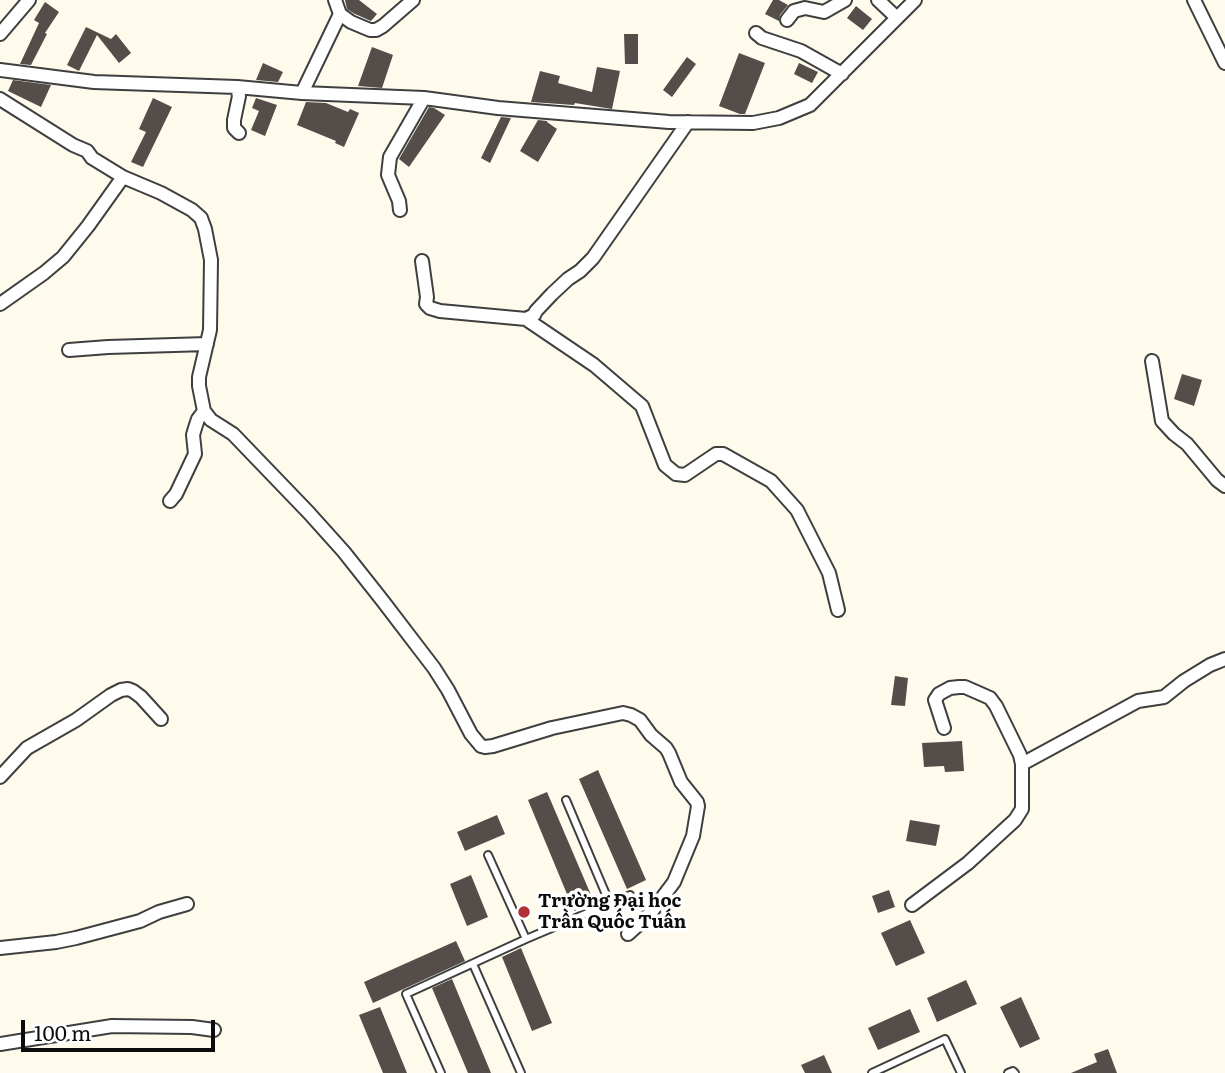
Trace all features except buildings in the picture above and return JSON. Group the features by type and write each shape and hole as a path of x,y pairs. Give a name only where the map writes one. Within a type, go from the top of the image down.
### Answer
{"street":[{"path":"0,34 29,0"},
{"path":"335,0 340,14 359,27 370,30 376,30 413,0"},
{"path":"787,20 794,11 805,8 824,12 845,0"},
{"path":"878,0 897,19"},
{"path":"0,69 94,82 237,87 424,99 688,122 753,123 779,118 810,105 915,0"},
{"path":"1194,0 1225,63"},
{"path":"302,93 340,14"},
{"path":"756,33 762,38 801,51 842,74"},
{"path":"237,87 239,96 234,128 239,133"},
{"path":"0,99 87,151 92,158 123,177 192,210 203,222 211,260 210,330 199,377 204,411 233,434 344,552 434,668 471,734 481,746 493,746 552,727 623,713 640,720 651,735 666,748 681,782 697,802 693,836 674,882 650,914 628,934"},
{"path":"400,210 388,175 390,157 424,99"},
{"path":"526,319 534,315 552,294 593,258 688,122"},
{"path":"0,304 63,257 123,177"},
{"path":"422,261 426,304 430,308 526,319 594,365 642,406 666,465 676,474 685,475 716,454 723,454 771,481 797,510 829,573 838,610"},
{"path":"69,351 207,344"},
{"path":"1152,361 1162,421 1225,486"},
{"path":"170,502 195,454 193,435 198,419 204,411"},
{"path":"1022,764 1138,701 1164,697 1184,681 1225,659"},
{"path":"912,905 968,863 1018,817 1023,804 1020,755 996,706 985,695 958,687 939,694 935,700 944,728"},
{"path":"0,777 27,748 121,690 133,691 160,719"},
{"path":"0,948 76,939 187,904"},
{"path":"0,1044 112,1026 192,1027 214,1030"}],"lane":[{"path":"566,800 610,904"},
{"path":"488,855 526,939"},
{"path":"441,1073 406,994 629,895"},
{"path":"473,964 521,1073"},
{"path":"872,1073 945,1039 961,1073"},
{"path":"1008,1073 1015,1073"}],"place":[{"name":"Trường Đại học Trần Quốc Tuấn","path":"524,912"}]}
